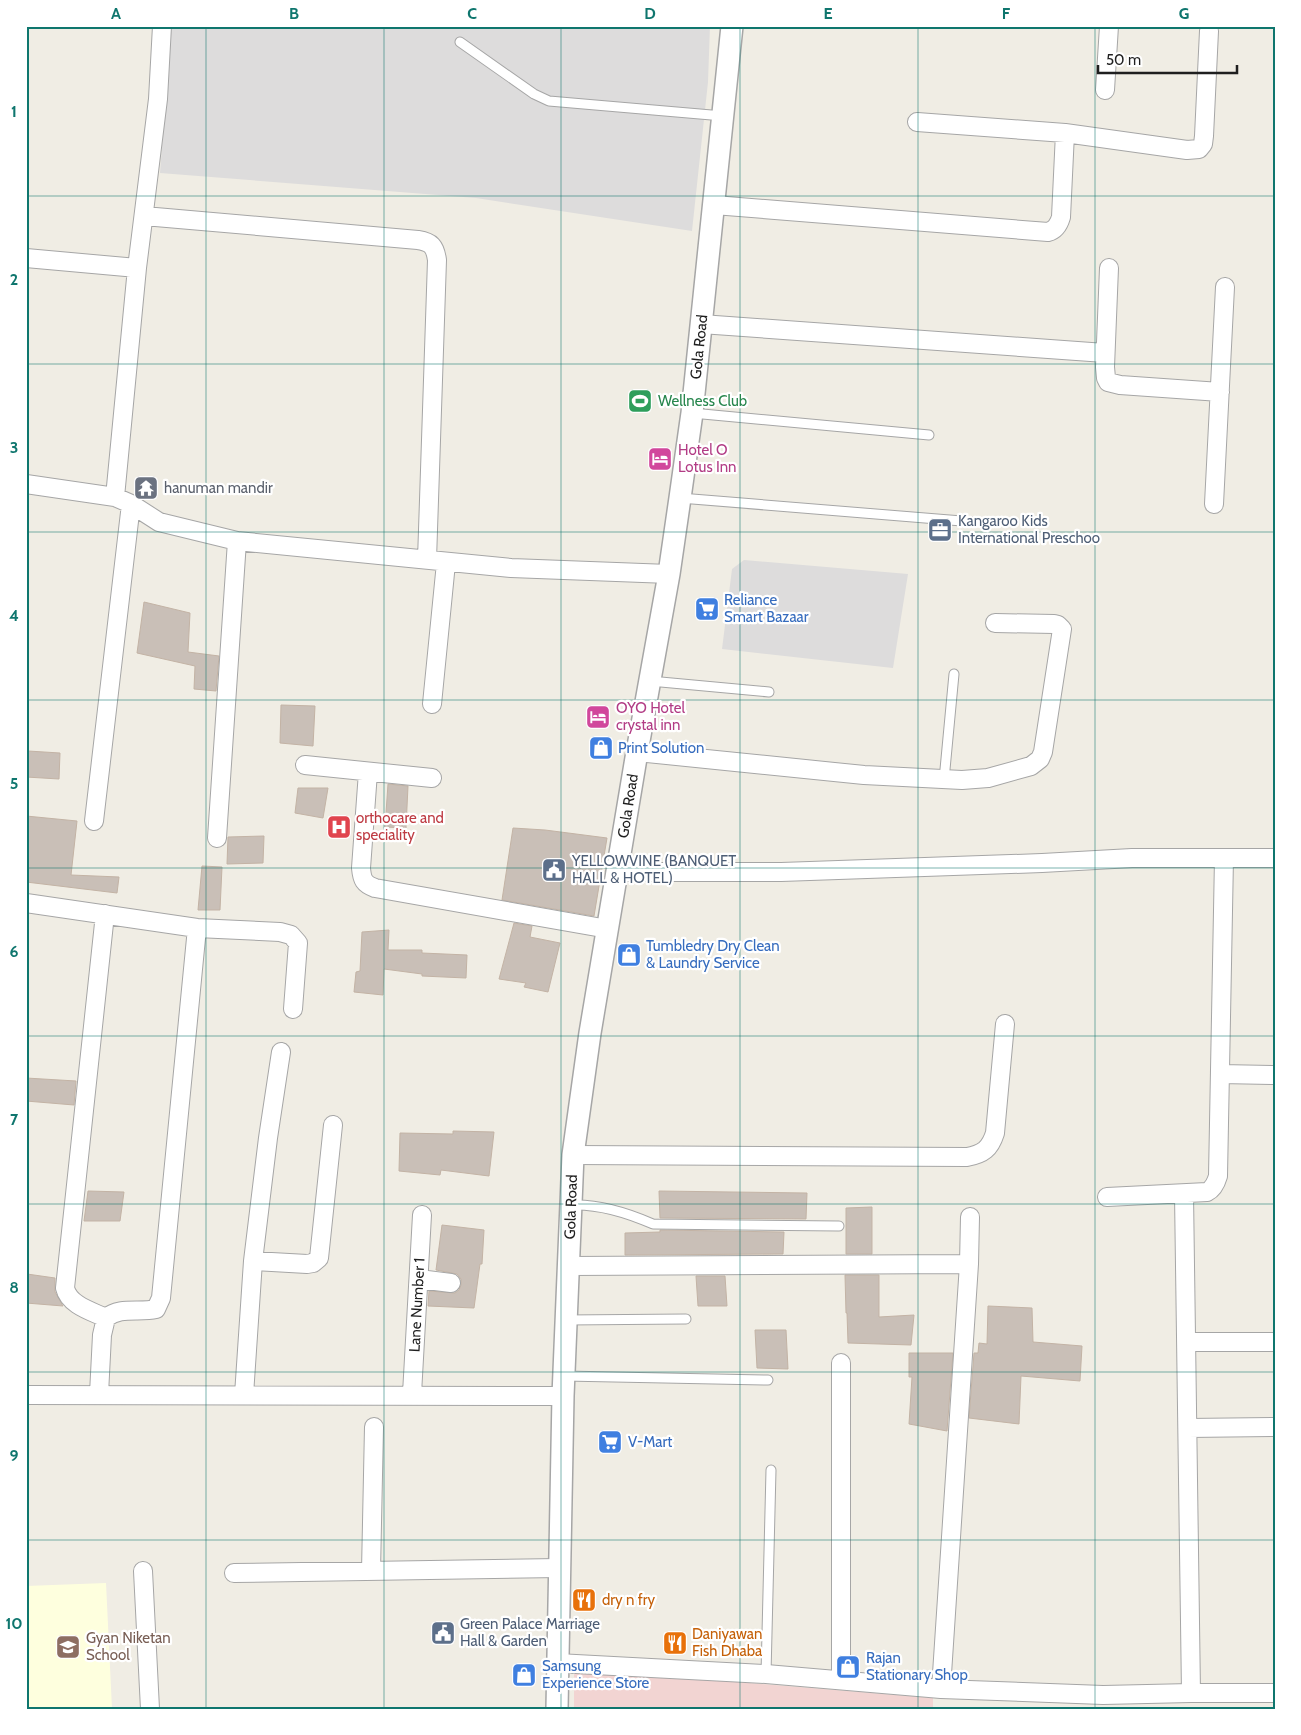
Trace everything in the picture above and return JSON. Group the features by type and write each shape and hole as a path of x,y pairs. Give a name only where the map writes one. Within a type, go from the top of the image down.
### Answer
{"street":[{"path":"94,821 123,501 137,268 158,99 162,26"},
{"name":"Gola Road","path":"557,1709 563,1386 573,1155 590,1033 636,752 654,681 692,413 732,26"},
{"path":"1105,90 1109,26"},
{"path":"917,122 1065,133 1187,150 1199,149 1204,136 1210,31"},
{"path":"714,205 1048,232 1057,227 1061,216 1065,133"},
{"path":"144,216 418,240 427,241 432,244 436,250 437,260 427,560"},
{"path":"26,258 137,268"},
{"path":"1109,268 1105,353 1106,378 1108,382 1220,392"},
{"path":"1214,504 1225,287"},
{"path":"701,324 1105,353"},
{"path":"26,484 123,501 159,522 237,541 511,568 669,574"},
{"path":"216,838 237,541"},
{"path":"432,704 446,563"},
{"path":"636,752 864,775 944,780 977,780 1031,766 1040,758 1043,752 1062,629 1054,624 995,624"},
{"path":"305,765 432,778"},
{"path":"368,772 361,868 363,881 367,886 608,929"},
{"path":"617,872 781,872 1132,858 1275,858"},
{"path":"1107,1197 1207,1192 1211,1190 1216,1181 1224,858"},
{"path":"26,903 197,928 280,932 292,935 298,943 293,1009"},
{"path":"105,914 65,1288 67,1295 72,1300 106,1318"},
{"path":"106,1318 118,1312 156,1309 161,1298 197,928"},
{"path":"573,1155 967,1158 976,1156 992,1144 995,1133 1006,1024"},
{"path":"244,1395 253,1261 281,1052"},
{"path":"1220,1074 1275,1075"},
{"path":"253,1261 307,1264 313,1263 319,1258 333,1125"},
{"path":"1184,1194 1191,1693"},
{"name":"Lane Number 1","path":"412,1394 422,1215"},
{"path":"941,1689 969,1264 970,1217"},
{"path":"568,1266 969,1264"},
{"path":"419,1279 451,1283"},
{"path":"99,1394 102,1335 106,1318"},
{"path":"1187,1342 1275,1342"},
{"path":"840,1680 841,1363"},
{"path":"26,1395 412,1394 563,1386"},
{"path":"371,1571 374,1427"},
{"path":"1188,1428 1275,1427"},
{"path":"234,1573 559,1568"},
{"path":"143,1572 150,1709"},
{"path":"557,1663 766,1674 1103,1702 1191,1693 1275,1693"}],"lane":[{"path":"460,42 534,94 548,101 723,116"},
{"path":"692,413 929,435"},
{"path":"680,498 974,522"},
{"path":"944,780 954,674"},
{"path":"654,681 769,692"},
{"path":"572,1205 590,1205 640,1218 653,1224 840,1226"},
{"path":"566,1320 686,1319"},
{"path":"563,1386 768,1380"},
{"path":"766,1674 771,1470"}],"shaded area":[{"path":"171,26 710,26 708,82 692,231 476,198 160,173"},
{"path":"744,560 908,574 893,668 722,649 732,569"},
{"name":"Gyan Niketan School","path":"106,1583 112,1709 26,1709 26,1586"},
{"path":"574,1673 665,1676 933,1698 933,1709 574,1709"}],"building":[{"path":"144,602 190,613 188,652 219,656 216,691 194,689 195,666 137,653"},
{"path":"281,705 315,706 313,746 280,743"},
{"path":"28,751 60,753 59,779 26,777"},
{"path":"388,784 408,786 406,828 385,827"},
{"path":"298,788 328,788 323,818 295,813"},
{"path":"26,816 77,821 71,875 119,877 117,893 26,882"},
{"name":"YELLOWVINE (BANQUET HALL & HOTEL)","path":"513,828 607,838 594,916 502,900"},
{"path":"264,836 263,863 227,864 228,837"},
{"path":"202,866 222,867 220,910 198,910"},
{"path":"514,923 532,926 530,937 560,943 548,992 524,987 526,983 499,979"},
{"path":"389,930 388,950 422,950 422,953 467,955 466,978 422,976 422,974 384,969 383,995 354,992 356,972 360,971 362,932"},
{"path":"26,1078 76,1081 74,1105 26,1101"},
{"path":"453,1131 494,1132 489,1176 441,1170 440,1175 399,1171 400,1133 453,1134"},
{"path":"88,1191 124,1192 120,1221 84,1221"},
{"path":"659,1191 807,1193 806,1219 660,1218"},
{"path":"872,1207 872,1254 846,1254 846,1208"},
{"path":"442,1225 484,1230 482,1264 480,1264 474,1308 428,1306 429,1291 455,1293 461,1285 461,1279 457,1274 436,1270"},
{"path":"660,1230 784,1232 783,1254 625,1255 625,1233 660,1232"},
{"path":"27,1274 55,1278 55,1292 63,1306 26,1303"},
{"path":"845,1275 879,1275 879,1317 914,1315 911,1345 848,1343"},
{"path":"696,1276 725,1276 727,1306 698,1306"},
{"path":"988,1306 1032,1308 1033,1342 1082,1346 1080,1381 1021,1376 1019,1424 969,1418 974,1353 978,1353 979,1343 987,1344"},
{"path":"755,1330 786,1330 788,1369 757,1368"},
{"path":"909,1353 953,1353 947,1431 909,1424 912,1377 909,1377"}],"place":[{"name":"Wellness Club","path":"640,401"},
{"name":"Hotel O Lotus Inn","path":"660,459"},
{"name":"hanuman mandir","path":"146,488"},
{"name":"Kangaroo Kids International Preschoo","path":"940,530"},
{"name":"Reliance Smart Bazaar","path":"707,609"},
{"name":"OYO Hotel crystal inn","path":"598,717"},
{"name":"Print Solution","path":"601,748"},
{"name":"orthocare and speciality","path":"339,827"},
{"name":"YELLOWVINE (BANQUET HALL & HOTEL)","path":"554,870"},
{"name":"Tumbledry Dry Clean & Laundry Service","path":"629,955"},
{"name":"V-Mart","path":"610,1442"},
{"name":"dry n fry","path":"584,1600"},
{"name":"Green Palace Marriage Hall & Garden","path":"443,1633"},
{"name":"Daniyawan Fish Dhaba","path":"675,1643"},
{"name":"Gyan Niketan School","path":"68,1647"},
{"name":"Rajan Stationary Shop","path":"848,1667"},
{"name":"Samsung Experience Store","path":"524,1675"}]}
